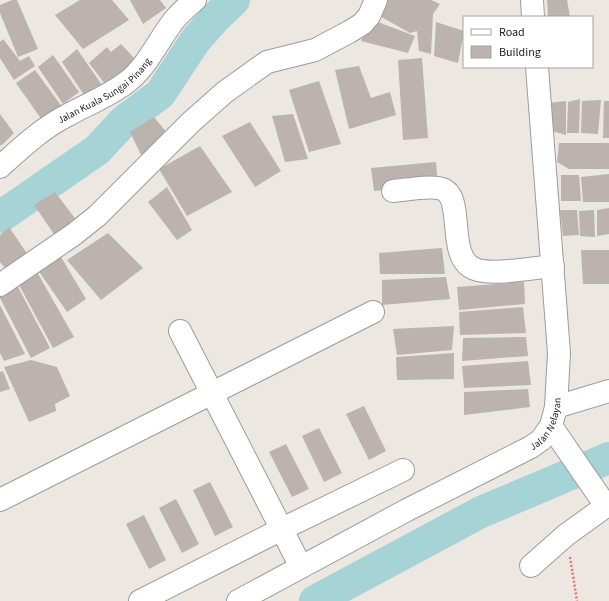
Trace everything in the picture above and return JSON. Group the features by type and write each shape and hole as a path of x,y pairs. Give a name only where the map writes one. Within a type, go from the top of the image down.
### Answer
{"street":[{"name":"Jalan Kuala Sungai Pinang","path":"0,167 19,148 42,130 67,115 109,94 138,72 175,19 195,0"},
{"path":"0,285 73,235 97,216 191,122 225,92 267,62 281,57 310,52 349,32 362,24 369,16 376,0"},
{"path":"532,0 533,16"},
{"name":"Jalan Nelayan","path":"238,601 407,510 531,447 541,440 554,417 559,353 537,68"},
{"path":"393,191 440,188 447,192 452,203 460,254 466,263 475,269 490,272 553,266"},
{"path":"0,500 373,312"},
{"path":"180,331 213,393 280,530 301,567"},
{"path":"531,566 566,535 607,505 591,486 554,417 609,391"},
{"path":"140,601 403,470"}],"path":[{"path":"566,535 577,601"}],"building":[{"path":"12,0 17,0 38,49 18,57 0,13 0,5"},
{"path":"80,0 112,0 129,20 83,49 55,15"},
{"path":"130,0 160,0 166,8 143,24"},
{"path":"384,0 431,0 440,4 433,14 431,54 419,51 417,31 410,33 376,14"},
{"path":"547,0 567,0 570,16 548,16"},
{"path":"370,19 415,36 408,53 361,41"},
{"path":"436,22 463,31 458,63 434,56"},
{"path":"3,39 20,61 29,56 35,66 14,80 0,58 0,42"},
{"path":"121,44 136,60 108,88 89,63 107,47 111,52"},
{"path":"77,49 104,88 86,98 62,62"},
{"path":"53,55 79,92 63,104 38,67"},
{"path":"422,58 428,138 403,140 398,60"},
{"path":"359,66 371,98 390,92 396,115 349,129 335,70"},
{"path":"35,70 63,108 42,120 16,83"},
{"path":"319,81 341,144 309,152 289,90"},
{"path":"580,99 579,133 567,133 568,102"},
{"path":"601,100 598,134 581,133 582,101"},
{"path":"566,101 566,135 552,131 549,103"},
{"path":"604,101 609,101 609,138 603,138"},
{"path":"0,114 14,133 1,146 0,144"},
{"path":"293,114 308,159 285,162 272,116"},
{"path":"154,117 172,139 143,159 130,132"},
{"path":"250,122 281,171 255,187 222,136"},
{"path":"559,143 609,143 609,169 569,169 557,162"},
{"path":"200,146 232,192 187,216 159,169"},
{"path":"436,162 438,185 374,191 371,168"},
{"path":"609,174 609,202 583,202 581,177"},
{"path":"561,175 579,175 581,201 561,201"},
{"path":"167,187 192,230 177,240 148,202"},
{"path":"55,192 77,221 56,237 34,205"},
{"path":"609,208 609,234 597,236 597,210"},
{"path":"560,210 577,210 579,235 563,236"},
{"path":"594,210 595,237 580,236 579,211"},
{"path":"9,227 28,255 9,273 0,262 0,235"},
{"path":"108,233 143,268 101,300 67,260"},
{"path":"442,248 445,274 380,274 379,253"},
{"path":"581,250 609,250 609,284 583,284"},
{"path":"61,257 86,299 67,312 38,270"},
{"path":"37,272 74,337 53,348 18,283"},
{"path":"446,277 450,299 382,305 382,280"},
{"path":"524,282 525,304 459,310 457,287"},
{"path":"17,285 50,348 31,358 0,298 0,293"},
{"path":"0,305 25,354 4,361 0,353"},
{"path":"523,307 526,333 460,335 459,312"},
{"path":"454,326 452,350 397,355 393,329"},
{"path":"526,337 528,356 462,361 463,338"},
{"path":"454,353 454,379 397,380 396,357"},
{"path":"31,360 57,367 70,396 55,404 56,411 29,422 4,367"},
{"path":"528,361 531,385 464,388 462,366"},
{"path":"3,371 10,389 0,392 0,372"},
{"path":"528,389 530,407 464,415 464,392"},
{"path":"364,406 386,451 369,460 346,414"},
{"path":"319,428 342,473 324,482 302,436"},
{"path":"286,444 309,489 292,497 269,452"},
{"path":"210,482 233,527 215,536 193,490"},
{"path":"176,499 199,544 182,553 159,508"},
{"path":"144,515 166,560 149,569 126,524"}],"waterway":[{"path":"0,217 97,150 125,120 160,94 195,41 216,17 234,0"},
{"path":"315,601 481,512 609,458"}]}
